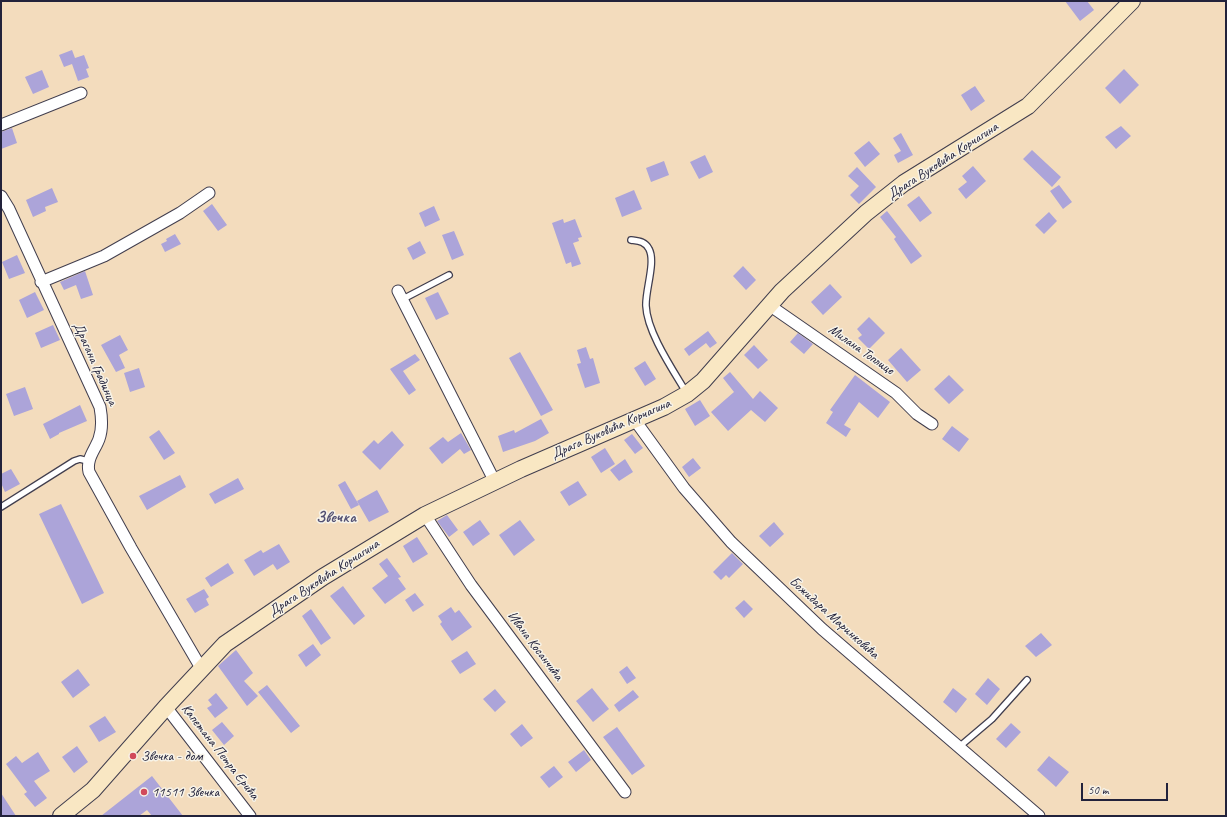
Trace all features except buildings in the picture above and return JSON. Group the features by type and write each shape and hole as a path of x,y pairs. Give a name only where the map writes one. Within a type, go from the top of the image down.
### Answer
{"street":[{"name":"Драга Вуковића Корчагина","path":"61,816 93,790 201,668 225,644 310,586 425,515 634,419 664,407 687,394 703,382 782,291 866,213 904,184 1028,106 1132,1"},
{"path":"1,125 81,92"},
{"path":"41,282 104,256 180,213 209,193"},
{"name":"Драгана Градинца","path":"1,196 9,209 41,282 100,407 102,422 100,438 88,461"},
{"path":"400,295 495,482"},
{"name":"Милана Топлице","path":"769,305 896,393 917,414 932,424"},
{"name":"Божидара Маринковића","path":"634,419 684,488 731,542 822,630 1039,816"},
{"path":"88,461 89,472 131,548 201,668"},
{"name":"Ивана Косанчића","path":"425,515 471,585 625,792"},
{"name":"Капетана Петра Ерића","path":"166,707 250,816"}],"lane":[{"path":"631,240 643,242 649,248 651,263 646,307 650,325 668,362 687,394"},
{"path":"400,295 449,275"},
{"path":"1,507 74,461 80,459 88,461"},
{"path":"959,747 992,719 1027,680"}],"place":[{"name":"Звечка - дом","path":"133,756"},
{"name":"11511 Звечка","path":"144,792"}],"district":[{"name":"Звечка","path":"336,518"}]}
